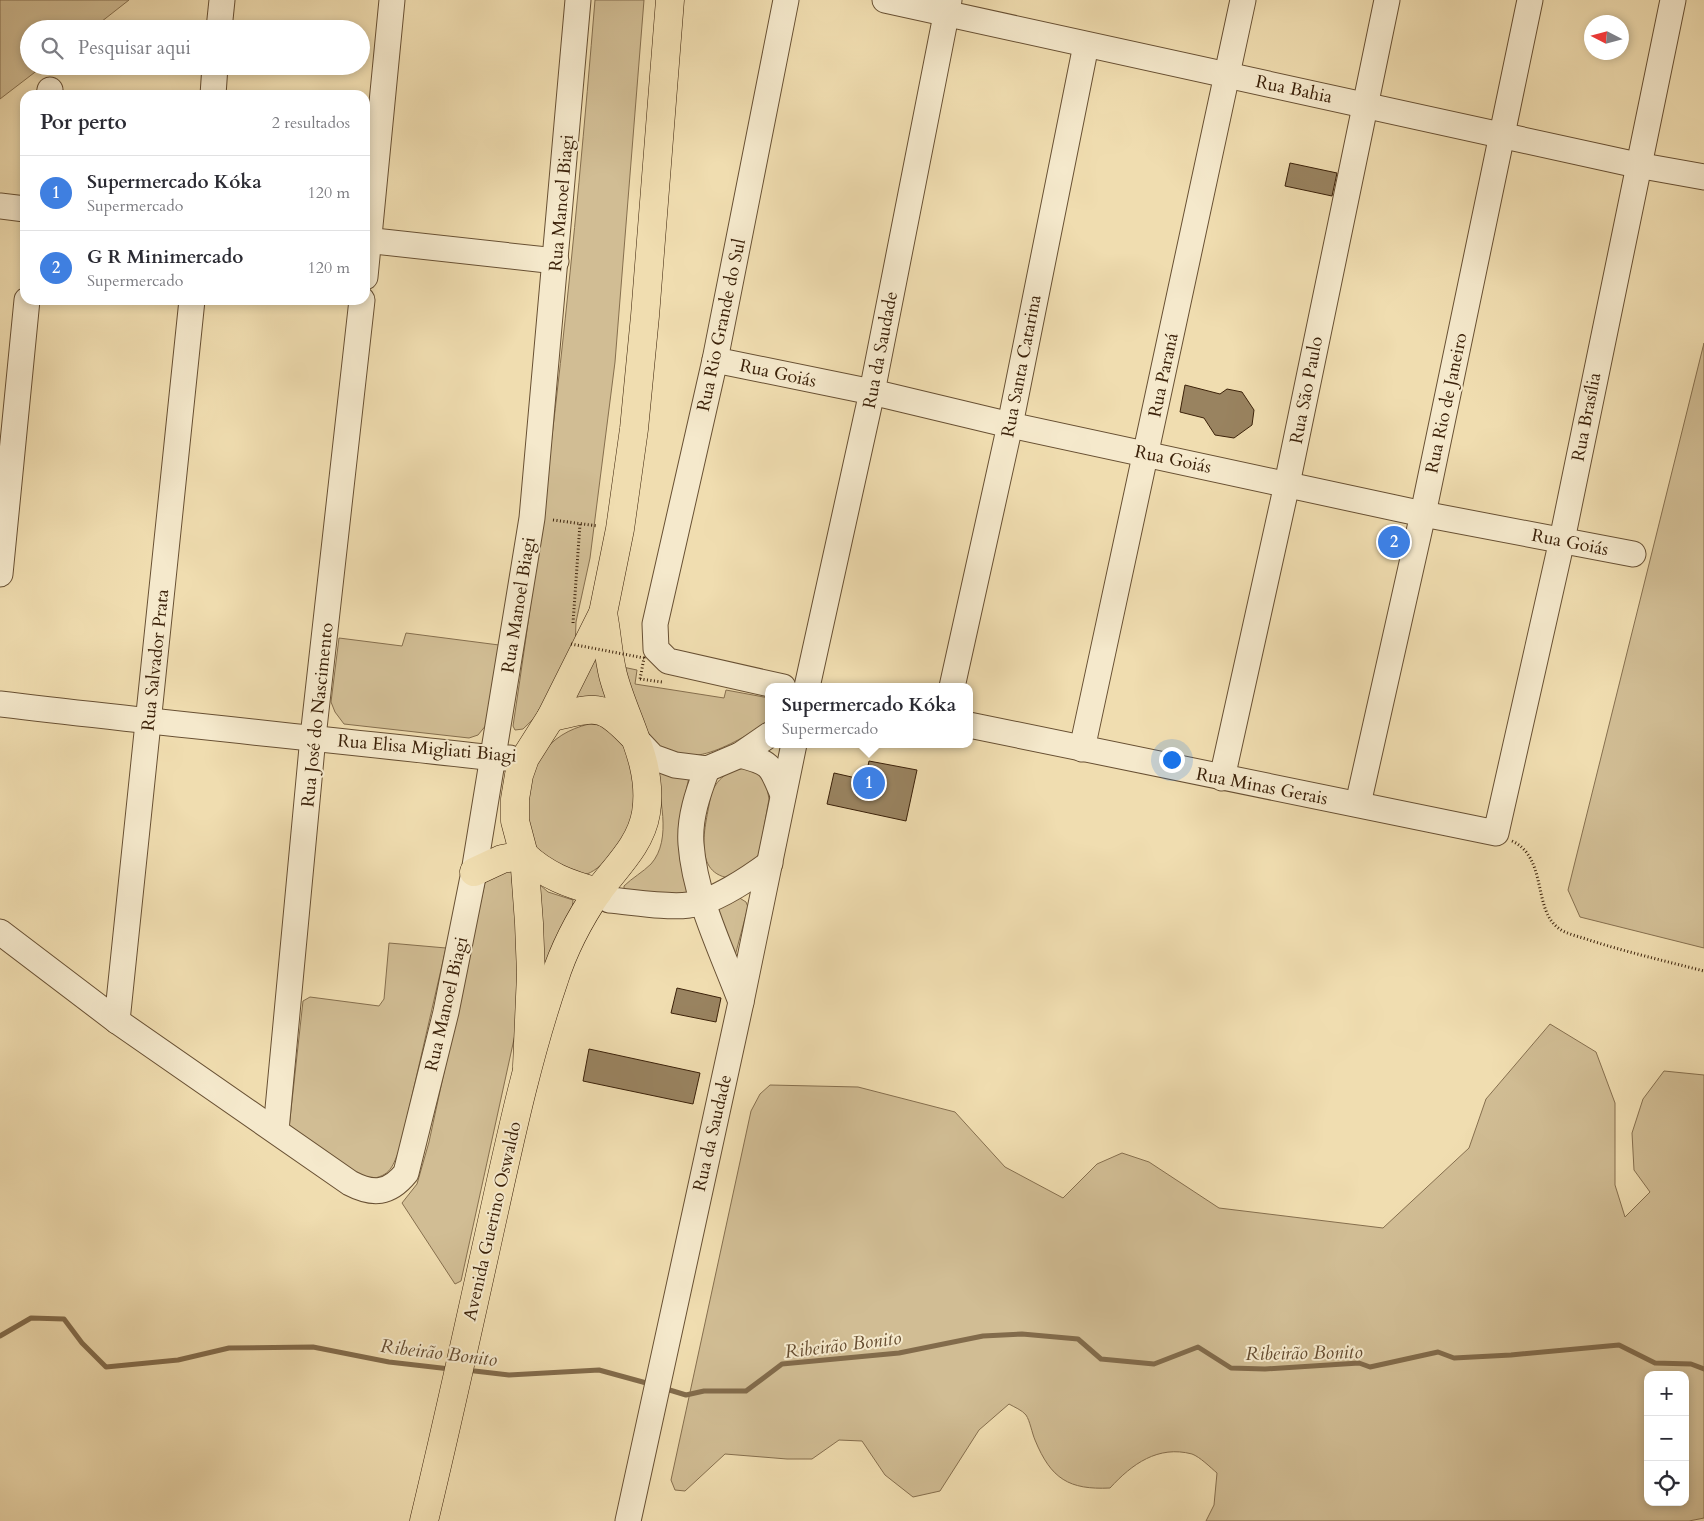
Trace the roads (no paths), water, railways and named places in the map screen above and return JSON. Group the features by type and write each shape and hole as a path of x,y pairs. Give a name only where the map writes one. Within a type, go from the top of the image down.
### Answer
{"main road":[{"path":"604,613 620,529 634,430 670,0"},
{"name":"Avenida Guerino Oswaldo","path":"527,1066 531,974 524,855 515,821 515,800 519,775 526,758 551,717 604,613"},
{"name":"Avenida Guerino Oswaldo","path":"424,1521 527,1066 565,950 598,892 640,834 646,814 647,792 637,740 613,675 604,613"},
{"path":"551,717 586,708 600,710 614,716 637,740"},
{"path":"474,872 502,859 524,855 534,866 564,883 598,892"}],"street":[{"path":"220,20 222,0"},
{"path":"370,211 392,0"},
{"name":"Rua Manoel Biagi","path":"276,1130 350,1183 371,1192 382,1190 399,1182 406,1173 446,1012 474,872 532,518 578,0"},
{"name":"Rua Rio Grande do Sul","path":"765,683 668,661 656,649 655,624 715,360 786,0"},
{"name":"Rua Bahia","path":"884,0 947,6 1086,45 1638,165 1704,177"},
{"name":"Rua Paraná","path":"1082,749 1243,0"},
{"name":"Rua São Paulo","path":"1222,778 1287,484 1387,0"},
{"name":"Rua Rio de Janeiro","path":"1358,804 1423,514 1530,0"},
{"name":"Rua Brasília","path":"1496,834 1562,540 1673,0"},
{"name":"Rua da Saudade","path":"808,683 872,392 947,6"},
{"name":"Rua Santa Catarina","path":"953,683 1010,425 1086,45"},
{"path":"213,90 214,75"},
{"path":"0,206 20,208"},
{"path":"370,240 556,260"},
{"path":"0,574 26,305"},
{"name":"Rua Salvador Prata","path":"117,1021 191,305"},
{"name":"Rua José do Nascimento","path":"276,1130 313,737 361,305"},
{"name":"Rua Goiás","path":"715,360 872,392 1010,425 1423,514 1633,554"},
{"name":"Rua Elisa Migliati Biagi","path":"0,704 148,722 313,737 494,758 526,758"},
{"name":"Rua Minas Gerais","path":"973,726 1496,834"},
{"path":"637,740 654,757 676,765 708,769 740,755 765,738"},
{"name":"Rua da Saudade","path":"628,1521 664,1346 741,1002 793,748"},
{"path":"740,755 761,760 772,768 783,795"},
{"path":"708,769 697,794 691,843 696,879 741,1002"},
{"path":"598,892 609,900 689,905 703,902 747,880 770,863"},
{"path":"0,932 117,1021 276,1130"}],"waterway":[{"name":"Ribeirão Bonito","path":"0,1336 31,1318 64,1319 82,1343 106,1367 178,1360 229,1348 313,1347 389,1362 450,1369"},
{"name":"Ribeirão Bonito","path":"663,1388 686,1395 704,1391 746,1391 782,1364 899,1353 983,1336 1022,1334 1078,1339 1101,1359 1154,1364 1198,1347 1231,1368 1265,1369 1359,1363 1370,1367 1438,1352 1454,1358 1619,1345 1655,1363 1691,1364 1704,1369"},
{"name":"Ribeirão Bonito","path":"466,1370 509,1375 599,1370 650,1384"}],"place":[{"name":"G R Minimercado","path":"1394,542"},
{"name":"Supermercado Kóka","path":"869,783"}]}
